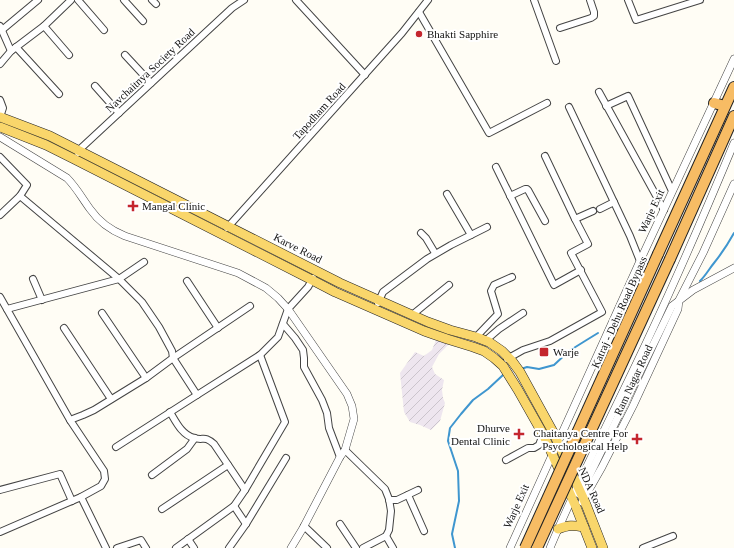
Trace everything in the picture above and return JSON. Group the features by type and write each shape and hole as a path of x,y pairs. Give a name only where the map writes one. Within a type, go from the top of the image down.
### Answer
{"highway":[{"name":"Katraj - Dehu Road Bypass","path":"525,548 734,87"},
{"path":"714,102 725,106"},
{"path":"537,548 734,116"}],"main road":[{"name":"Karve Road","path":"0,117 50,136 228,226 315,276 335,292 424,331 484,351 502,365 510,376 543,435"},
{"name":"Karve Road","path":"0,127 46,145 223,235 315,276 340,283 450,330 490,342 511,359 520,372 553,432"},
{"name":"NDA Road","path":"553,432 603,548"},
{"name":"NDA Road","path":"543,435 574,502 592,548"},
{"path":"558,529 567,526 584,527"}],"street":[{"path":"11,51 1,28 38,0"},
{"path":"0,64 11,51 44,26 72,0"},
{"path":"78,0 104,30"},
{"path":"124,0 143,21"},
{"name":"Navchaitnya Society Road","path":"74,159 79,150 232,8 244,0"},
{"path":"296,0 365,75"},
{"name":"Tapodham Road","path":"223,235 228,226 365,75 402,33 428,0"},
{"path":"534,0 556,61"},
{"path":"560,28 594,16 590,0"},
{"path":"628,0 636,20 700,0"},
{"path":"419,12 489,133 547,103"},
{"path":"44,26 69,55"},
{"path":"16,47 59,94"},
{"path":"125,55 151,83"},
{"name":"Warje Exit","path":"510,548 557,442 734,59"},
{"path":"95,86 119,113"},
{"path":"599,92 664,210"},
{"path":"606,106 628,96 672,191"},
{"path":"0,100 3,108 0,117"},
{"path":"569,107 630,236 640,261"},
{"path":"0,137 67,178 74,184 89,209 97,218 113,231 238,273 266,288 288,309 347,394 352,406 354,419 345,450 291,548"},
{"path":"581,494 711,199 734,143"},
{"path":"502,365 523,350 550,341 602,312 571,253 588,244 545,156"},
{"path":"0,157 27,185 20,196 0,215"},
{"path":"496,167 554,286 581,270"},
{"path":"680,300 734,184"},
{"path":"510,196 527,189 545,221"},
{"path":"448,194 471,235"},
{"path":"20,196 119,279 142,302 159,326 172,351 173,358 196,395"},
{"path":"600,209 614,202"},
{"path":"576,220 593,211"},
{"path":"375,310 383,292 435,253 487,227"},
{"path":"420,233 426,238 435,253"},
{"path":"7,310 119,279 144,262"},
{"name":"Ram Nagar Road","path":"574,502 581,494 672,306 693,290 734,268"},
{"path":"116,447 196,395 260,356 278,337 288,309 308,287 315,276"},
{"path":"481,339 498,314 491,291 494,285 512,277"},
{"path":"33,279 42,300"},
{"path":"187,281 218,328"},
{"path":"412,315 449,284"},
{"path":"0,297 70,420 104,471 105,479 101,486 81,497 0,532"},
{"path":"70,420 94,410 146,378 250,306"},
{"path":"102,313 146,378"},
{"path":"481,339 523,313"},
{"path":"283,324 303,350 304,366 322,400 327,413 329,428 340,457"},
{"path":"64,328 111,399"},
{"path":"176,548 234,506 285,422 260,356"},
{"path":"170,412 182,431 187,435 194,438 208,439 214,444 245,490"},
{"path":"506,460 528,448 534,448 539,445 543,435"},
{"path":"152,475 187,449 194,438"},
{"path":"345,450 385,489 389,500 391,511 389,530 386,536 363,548"},
{"path":"229,548 246,524 286,458"},
{"path":"162,509 228,465"},
{"path":"0,490 60,474 72,501"},
{"path":"389,500 397,500 418,490"},
{"path":"408,495 424,532"},
{"path":"81,497 106,548"},
{"path":"550,548 558,529 574,502"},
{"path":"234,506 246,524"},
{"path":"340,524 356,548"},
{"path":"304,526 327,548"},
{"path":"386,536 393,548"},
{"path":"643,548 673,536"},
{"path":"188,539 194,548"},
{"path":"117,548 141,540 146,548"}],"shaded area":[{"path":"436,340 449,344 439,354 432,367 435,374 444,380 442,390 445,403 440,421 431,430 410,422 404,412 400,373 415,352 424,356 432,350"}],"waterway":[{"path":"700,281 727,245 734,233"},
{"path":"521,369 527,367 539,369 554,365 569,351 598,333"},
{"path":"455,548 452,534 459,501 458,471 448,441 450,428 473,400 506,374"}],"place":[{"name":"Bhakti Sapphire","path":"419,34"},
{"name":"Mangal Clinic","path":"133,206"},
{"name":"Warje","path":"544,352"},
{"name":"Dhurve Dental Clinic","path":"519,434"},
{"name":"Chaitanya Centre For Psychological Help","path":"637,439"}]}
